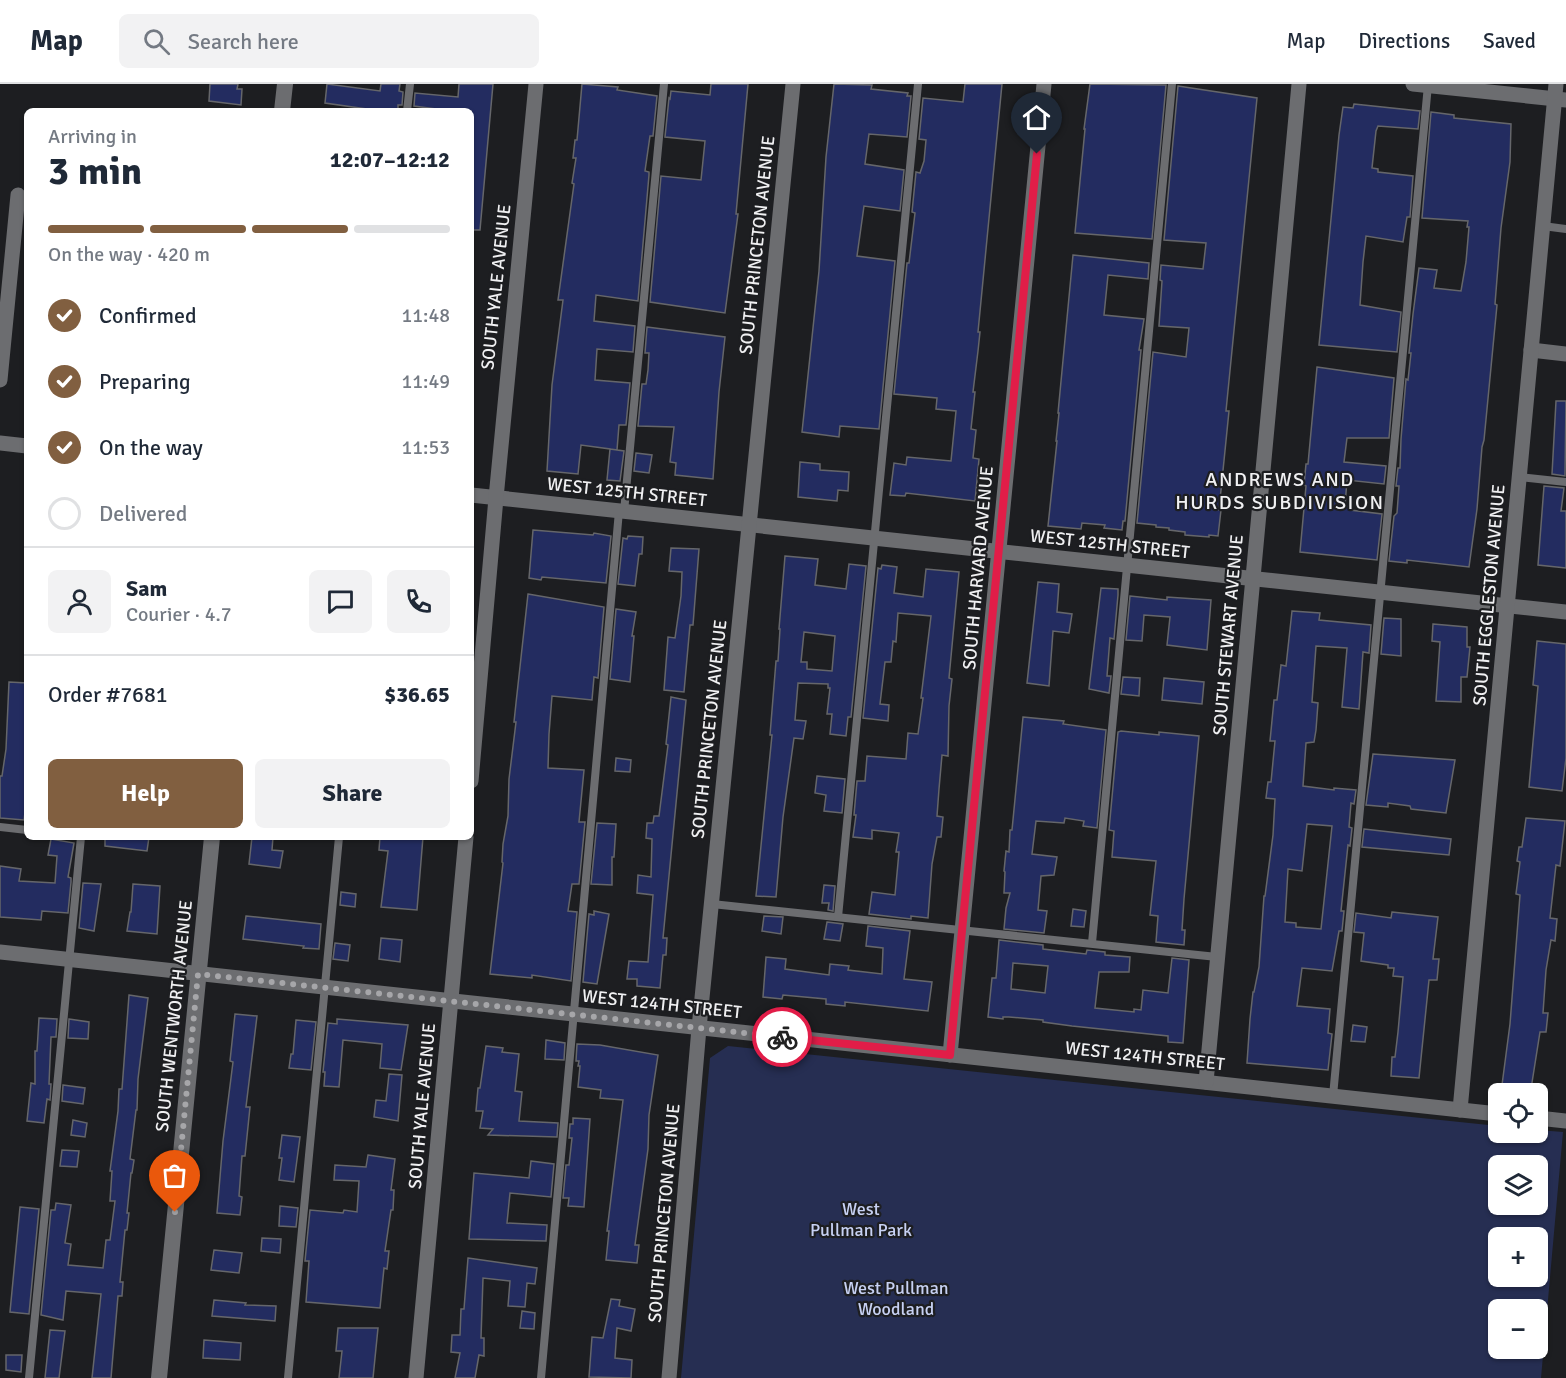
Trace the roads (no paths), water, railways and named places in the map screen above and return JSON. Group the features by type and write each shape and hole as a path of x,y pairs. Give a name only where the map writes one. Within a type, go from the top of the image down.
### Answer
{"street":[{"path":"282,108 285,84"},
{"name":"SOUTH YALE AVENUE","path":"474,747 536,84"},
{"name":"SOUTH PRINCETON AVENUE","path":"669,1378 699,1028 793,84"},
{"name":"SOUTH HARVARD AVENUE","path":"950,1055 1044,84"},
{"name":"SOUTH STEWART AVENUE","path":"1206,1082 1299,84"},
{"path":"1423,85 1559,94"},
{"name":"SOUTH EGGLESTON AVENUE","path":"1460,1110 1543,226 1559,94"},
{"path":"0,380 18,195"},
{"path":"1531,350 1566,354"},
{"path":"0,442 24,446"},
{"name":"WEST 125TH STREET","path":"474,495 1566,612"},
{"name":"SOUTH WENTWORTH AVENUE","path":"159,1378 212,840"},
{"name":"SOUTH YALE AVENUE","path":"416,1378 466,840"},
{"name":"WEST 124TH STREET","path":"0,952 1488,1113"},
{"path":"1548,1119 1566,1121"}],"lane":[{"path":"407,108 410,84"},
{"path":"540,1378 621,511 664,84"},
{"path":"838,917 918,84"},
{"path":"1092,943 1129,566 1172,84"},
{"path":"1333,1096 1380,592 1423,85"},
{"path":"1543,226 1566,229"},
{"path":"1519,477 1566,482"},
{"path":"0,827 24,830"},
{"path":"29,1378 81,840"},
{"path":"288,1378 339,840"},
{"path":"711,904 1217,957"}],"district":[{"name":"ANDREWS AND HURDS SUBDIVISION","path":"1280,490"}],"park label":[{"name":"West Pullman Park","path":"861,1219"},
{"name":"West Pullman Woodland","path":"896,1298"}]}
